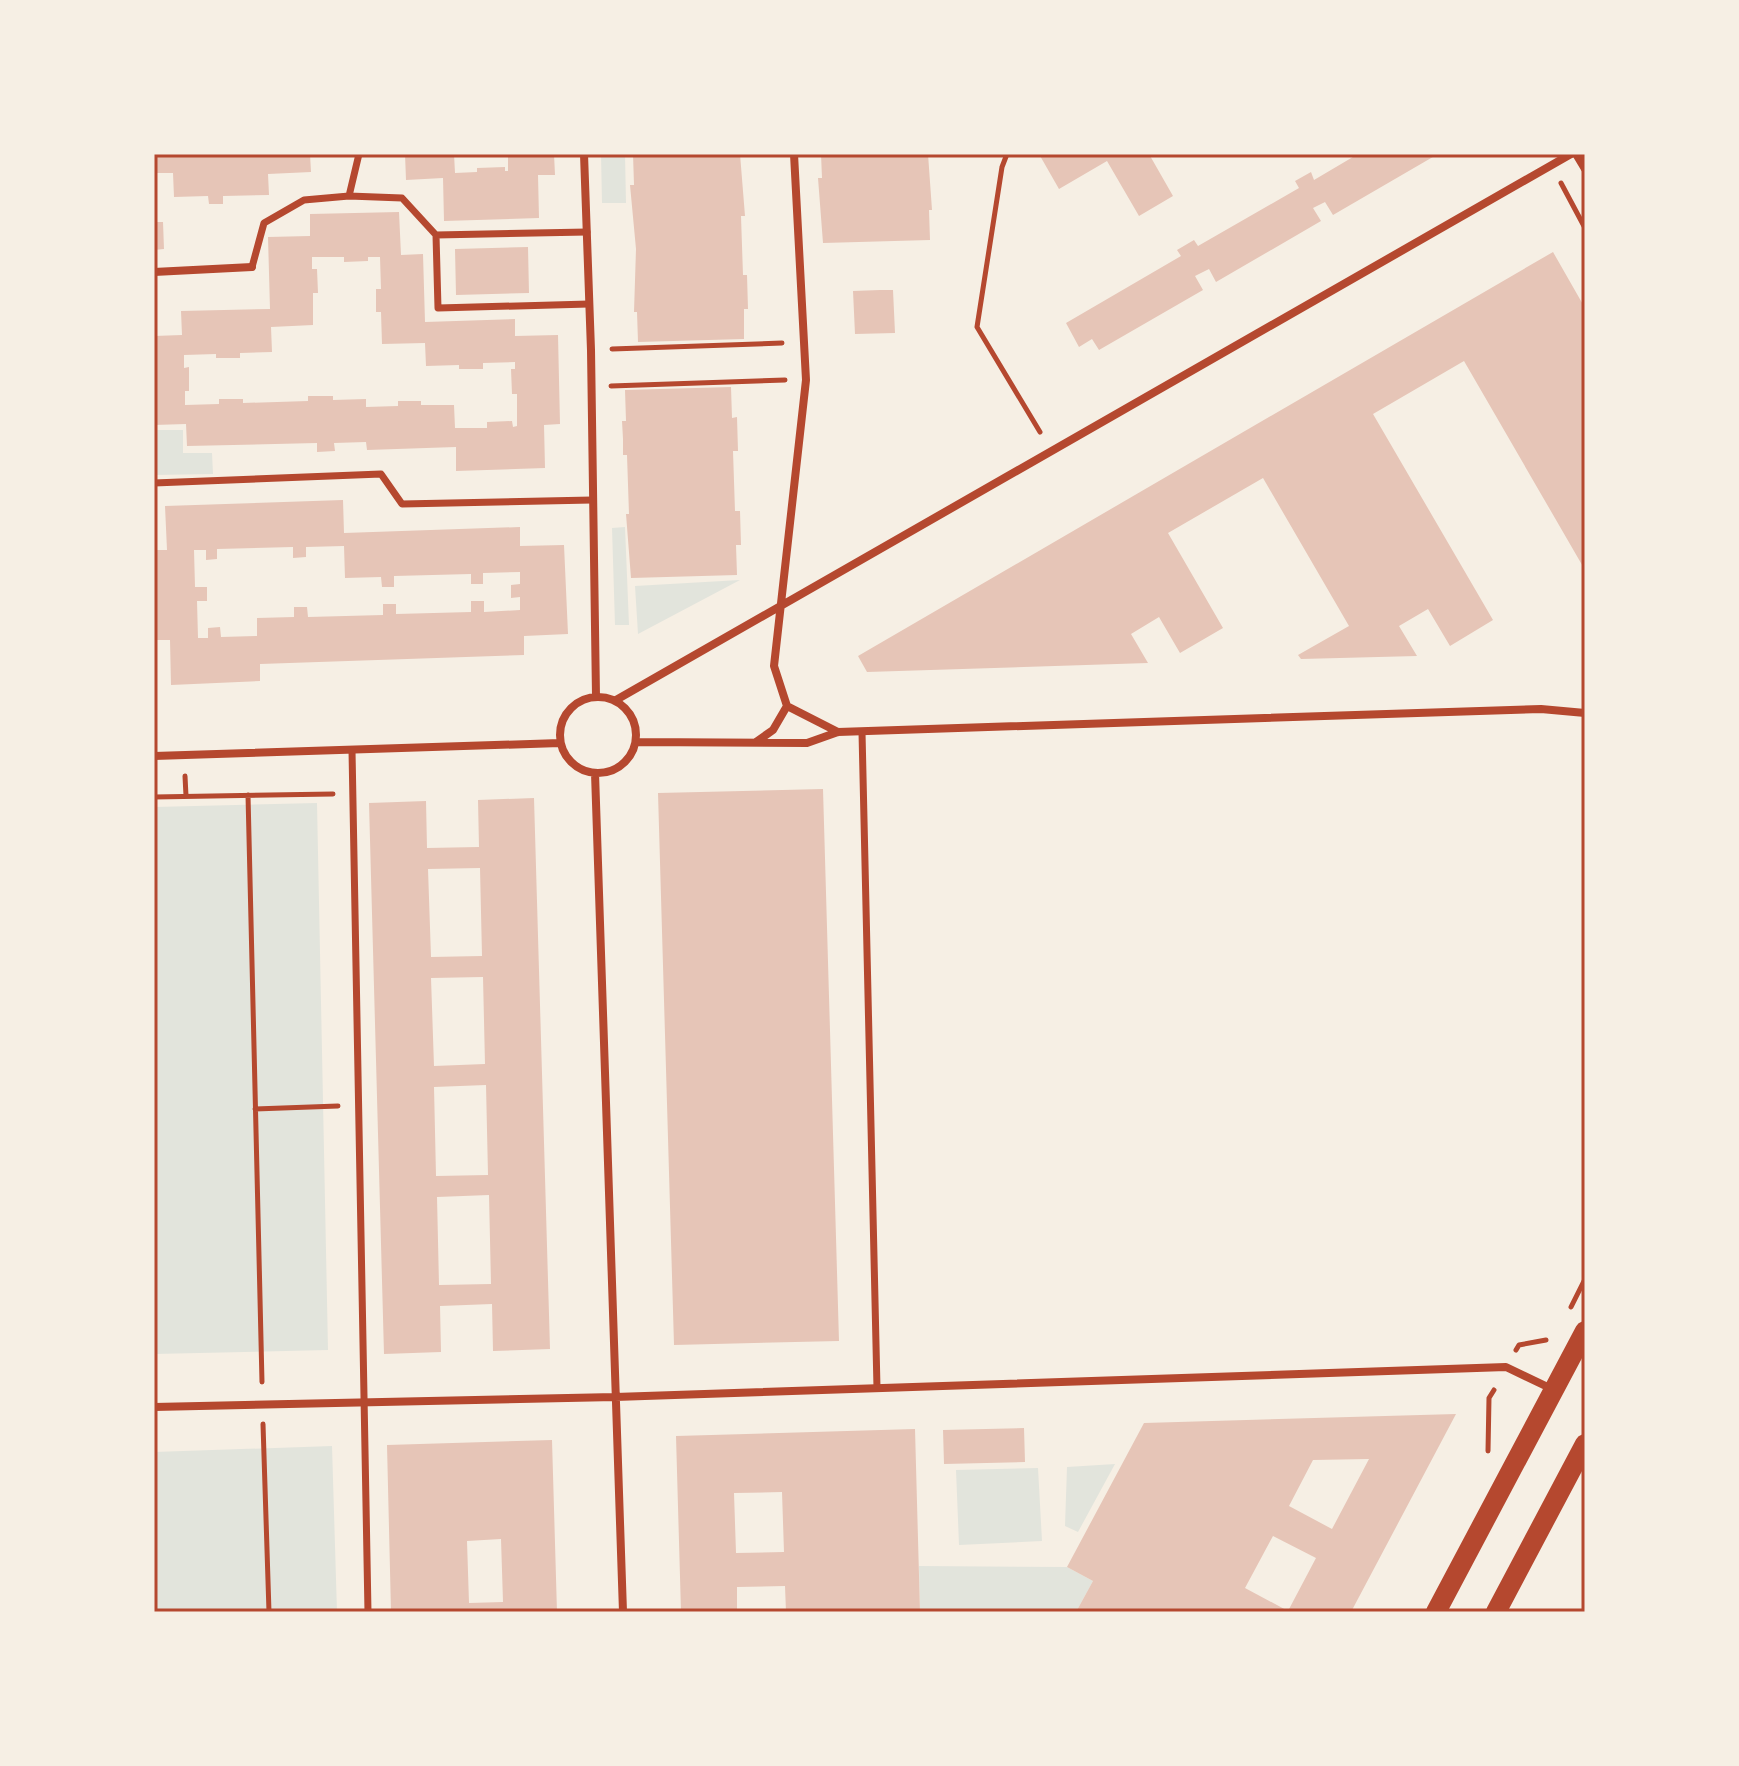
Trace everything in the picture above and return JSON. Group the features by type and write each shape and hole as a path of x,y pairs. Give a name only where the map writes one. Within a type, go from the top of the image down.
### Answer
{"main road":[{"path":"1436,1612 1585,1331"},
{"path":"1496,1612 1585,1444"}],"street":[{"path":"349,196 359,154"},
{"path":"584,154 591,350 596,696"},
{"path":"794,154 806,380 774,666 787,706 838,732"},
{"path":"616,700 1574,154 1585,169"},
{"path":"154,272 252,267 264,223 304,200 349,196 402,198 436,235 438,308 589,304"},
{"path":"436,235 587,232"},
{"path":"154,483 381,474 402,504 592,500"},
{"path":"596,696 616,700 629,711 636,725 637,742 626,762 617,768 595,773 580,768 567,758 560,743 564,718 582,699 596,696"},
{"path":"756,742 773,730 787,706"},
{"path":"637,742 807,743 838,732 1541,709 1585,713"},
{"path":"862,732 877,1388"},
{"path":"154,756 560,743"},
{"path":"352,750 368,1612"},
{"path":"595,773 623,1612"},
{"path":"154,1407 615,1397 1506,1367 1554,1389"}],"path":[{"path":"1007,154 1002,167 977,327 1051,450"},
{"path":"1566,192 1585,228"},
{"path":"591,350 804,342"},
{"path":"591,387 806,380"},
{"path":"154,797 353,793"},
{"path":"248,795 269,1612"},
{"path":"255,1109 358,1105"}],"shaded area":[{"path":"601,154 625,154 626,203 602,203"},
{"path":"154,430 183,430 183,453 212,453 213,474 154,475"},
{"path":"625,527 629,625 615,625 612,528"},
{"path":"740,580 638,634 635,586"},
{"path":"317,803 328,1350 154,1354 154,807"},
{"path":"332,1446 337,1612 154,1612 154,1452"},
{"path":"1115,1464 1078,1532 1065,1526 1067,1467"},
{"path":"1038,1468 1042,1541 959,1545 956,1470"},
{"path":"919,1566 1067,1567 1093,1581 1076,1612 920,1612"}],"building":[{"path":"154,154 310,154 311,172 268,174 269,195 223,196 223,204 209,204 208,196 174,197 173,173 154,173"},
{"path":"405,154 454,154 455,173 477,172 477,168 505,167 508,171 508,154 554,154 555,175 538,175 539,218 444,221 443,178 406,180"},
{"path":"633,154 740,154 745,216 741,216 743,275 747,275 748,309 744,309 744,339 638,342 637,312 634,312 636,249 630,185 634,185"},
{"path":"821,154 928,154 932,210 929,210 930,240 823,243 818,178 822,178"},
{"path":"1039,154 1149,154 1173,196 1139,216 1107,161 1059,189"},
{"path":"1358,154 1438,154 1333,215 1325,202 1313,208 1321,221 1216,282 1209,269 1195,276 1203,290 1099,350 1092,339 1079,347 1066,323 1181,256 1177,250 1194,240 1198,246 1299,188 1295,181 1311,172 1314,180"},
{"path":"399,212 401,255 423,254 425,322 515,319 515,336 558,335 560,424 544,425 545,468 456,471 456,447 367,450 366,442 334,443 335,451 317,452 317,443 187,446 186,424 154,425 154,336 182,335 181,311 270,309 268,237 310,236 310,214","holes":["312,257 344,257 344,262 380,257 381,289 376,289 376,312 381,312 382,344 425,343 426,366 459,365 459,369 483,369 483,363 515,362 515,369 511,369 512,394 517,394 517,426 513,427 512,421 487,422 487,428 455,428 454,405 421,405 421,401 398,401 398,406 366,407 366,399 333,400 333,396 308,396 308,401 243,403 243,399 219,399 219,404 185,405 185,391 189,391 189,367 184,368 184,355 216,354 216,358 240,358 240,353 272,352 271,327 313,325 313,293 318,293 317,269 312,269"]},
{"path":"154,222 163,222 164,249 154,250"},
{"path":"528,247 529,293 456,295 455,249"},
{"path":"1553,252 1585,308 1585,570 1464,361 1373,414 1493,620 1450,646 1428,609 1399,626 1417,656 1301,659 1298,655 1349,626 1263,478 1168,533 1223,628 1180,653 1159,617 1131,634 1148,663 867,672 858,656"},
{"path":"893,290 895,333 855,334 853,291"},
{"path":"731,387 732,418 737,417 738,451 733,451 735,511 740,511 741,545 736,545 737,575 631,578 626,514 629,514 627,455 623,455 625,390"},
{"path":"343,500 344,533 520,527 520,546 564,545 568,634 524,636 524,655 260,664 260,681 171,685 170,640 154,640 154,550 167,550 165,506","holes":["344,546 345,578 381,577 382,587 394,587 394,576 471,574 471,584 483,584 483,573 520,572 520,584 511,585 511,598 520,597 520,610 484,612 484,601 471,601 471,612 396,614 396,604 383,604 383,615 308,617 307,607 294,607 294,617 257,618 257,636 221,637 220,627 208,628 208,638 198,638 197,601 207,601 207,587 195,587 194,550 206,550 206,560 217,559 217,549 293,547 293,558 306,557 306,547"]},
{"path":"823,789 839,1341 674,1345 658,793"},
{"path":"534,798 550,1349 493,1351 492,1304 440,1306 441,1352 384,1354 369,803 426,801 427,848 479,847 478,800","holes":["480,868 482,956 431,957 428,869","483,977 485,1064 434,1066 431,978","486,1085 488,1175 436,1176 434,1087","489,1195 491,1284 439,1285 437,1197"]},
{"path":"1456,1414 1351,1612 1076,1612 1093,1581 1067,1567 1144,1423","holes":["1369,1459 1332,1529 1289,1506 1313,1460","1273,1536 1316,1558 1288,1611 1245,1588"]},
{"path":"1024,1428 1025,1462 944,1464 943,1430"},
{"path":"915,1429 920,1612 786,1612 785,1586 737,1587 737,1612 681,1612 676,1436","holes":["782,1492 784,1552 736,1553 734,1493"]},
{"path":"552,1440 557,1612 391,1612 387,1445","holes":["501,1539 503,1602 469,1603 467,1541"]}]}
